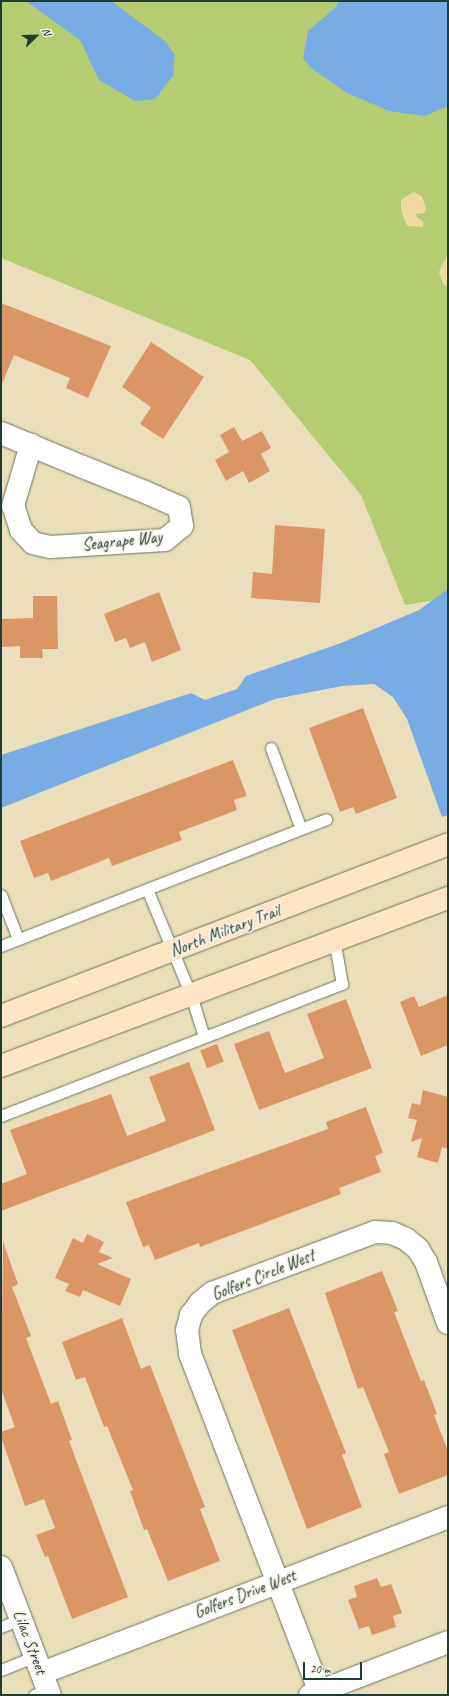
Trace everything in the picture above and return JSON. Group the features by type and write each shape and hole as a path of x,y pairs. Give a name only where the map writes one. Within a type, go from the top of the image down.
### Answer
{"main road":[{"name":"North Military Trail","path":"1,1016 448,844"},
{"path":"1,1066 334,939 448,898"}],"street":[{"name":"Seagrape Way","path":"1,433 31,445 179,507 182,526 165,540 50,547 33,543 21,530 13,506 31,445"},
{"name":"Golfers Circle West","path":"317,1694 277,1582 190,1354 187,1330 192,1315 200,1302 212,1293 375,1232 392,1233 406,1239 418,1249 426,1262 448,1323"},
{"name":"Golfers Drive West","path":"42,1682 277,1582 448,1517"},
{"name":"Lilac Street","path":"1,1568 21,1619 42,1682"},
{"path":"317,1694 448,1642"}],"lane":[{"path":"271,748 301,829"},
{"path":"1,946 326,819"},
{"path":"147,889 190,995 204,1037"},
{"path":"1,895 18,939"},
{"path":"1,1116 342,984 334,939"},
{"path":"1,1627 21,1619"},
{"path":"1,1670 42,1682"}],"green space":[{"path":"1,1 448,1 448,598 405,605 361,495 250,360 1,258"}],"sand":[{"path":"413,192 422,196 426,209 424,213 416,214 417,217 424,222 422,227 407,226 401,211 401,200"},
{"path":"448,254 447,286 443,284 439,272"}],"water":[{"path":"26,1 111,1 165,41 175,55 173,76 155,99 135,101 99,80 80,40"},
{"path":"339,1 448,1 448,106 425,116 389,111 347,93 311,68 303,58 308,31 335,8"},
{"path":"448,589 448,815 442,817 407,719 393,697 374,684 342,686 275,699 1,808 1,755 191,693 205,700 237,689 246,676 341,643 419,610"}],"building":[{"path":"1,303 111,346 88,398 66,388 70,378 14,355 1,386"},
{"path":"151,342 204,377 163,439 140,424 151,407 122,387"},
{"path":"234,427 242,441 262,431 271,448 261,454 270,471 249,483 243,471 226,481 215,460 229,452 220,435"},
{"path":"275,525 325,529 320,603 251,598 253,572 272,574"},
{"path":"159,592 181,650 152,662 145,642 130,648 126,638 115,642 104,614"},
{"path":"33,596 57,596 58,649 42,649 43,658 20,658 20,646 1,647 1,619 33,618"},
{"path":"363,708 397,798 356,814 353,807 340,812 309,728"},
{"path":"233,760 247,796 234,800 237,810 179,832 182,840 112,866 109,858 51,881 48,873 34,878 20,841"},
{"path":"448,995 448,1045 421,1056 400,1002 414,996 419,1007"},
{"path":"346,999 372,1068 259,1110 234,1044 269,1031 285,1073 324,1058 307,1014"},
{"path":"217,1044 224,1062 207,1068 200,1050"},
{"path":"189,1062 215,1130 1,1211 1,1184 27,1174 10,1130 111,1094 127,1136 166,1121 149,1077"},
{"path":"423,1090 448,1097 448,1149 442,1147 438,1163 417,1157 422,1138 411,1142 417,1120 408,1118 412,1103 420,1105"},
{"path":"366,1107 383,1153 375,1156 381,1172 339,1188 341,1194 200,1247 199,1243 155,1260 149,1245 143,1247 126,1202 328,1129 326,1122"},
{"path":"87,1234 104,1242 99,1252 113,1258 97,1264 131,1279 120,1306 83,1290 80,1297 65,1291 69,1284 55,1278 73,1238 83,1243"},
{"path":"3,1242 18,1284 12,1287 31,1336 26,1338 51,1404 58,1401 72,1440 69,1441 128,1597 72,1619 48,1556 45,1557 36,1535 55,1528 44,1499 25,1506 1,1437 1,1432 15,1427 1,1389"},
{"path":"382,1271 398,1311 394,1312 421,1381 424,1380 437,1414 434,1415 448,1451 448,1475 399,1494 384,1454 389,1452 363,1387 358,1389 325,1293"},
{"path":"289,1308 346,1453 342,1455 362,1507 307,1529 232,1330"},
{"path":"122,1318 141,1369 150,1365 205,1507 200,1509 220,1561 168,1581 147,1529 144,1530 130,1491 133,1490 107,1426 104,1427 85,1377 76,1380 62,1342"},
{"path":"377,1578 381,1587 391,1584 402,1613 393,1616 396,1627 372,1635 369,1626 359,1629 348,1600 357,1597 354,1586"}]}
